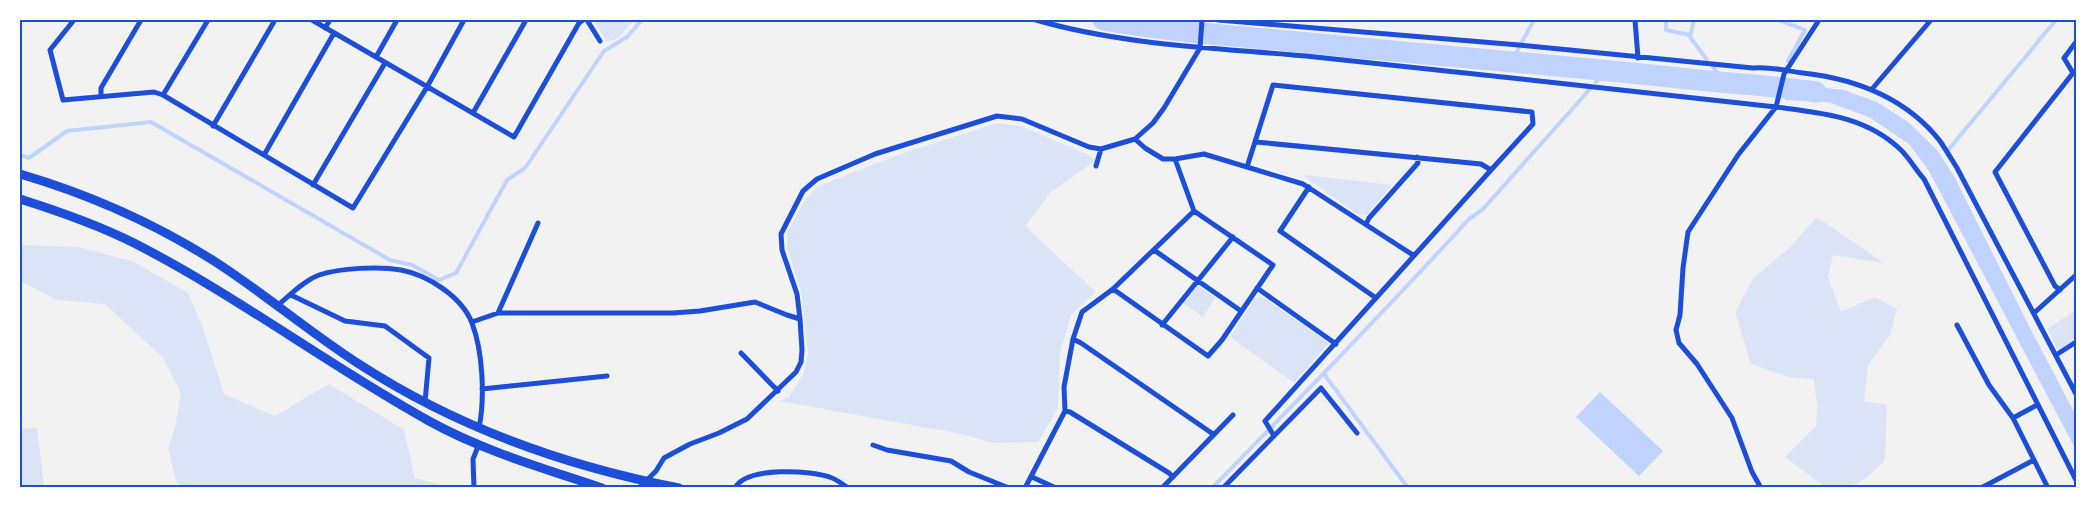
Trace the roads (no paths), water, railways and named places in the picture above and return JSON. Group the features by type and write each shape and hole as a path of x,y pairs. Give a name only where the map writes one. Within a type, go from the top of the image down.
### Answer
{"highway":[{"path":"20,174 52,183 149,223 214,261 358,364 479,429 539,452 642,484 679,488"},
{"path":"20,199 132,242 202,280 350,375 431,422 533,467 602,488"}],"street":[{"path":"74,20 50,50 63,100 154,92 163,95 353,208 427,87 464,20"},
{"path":"101,95 101,88 141,20"},
{"path":"163,95 208,20"},
{"path":"213,126 275,20"},
{"path":"312,20 514,137 579,23 585,20 600,40"},
{"path":"325,28 330,20"},
{"path":"376,57 397,20"},
{"path":"473,113 526,20"},
{"path":"1036,20 1062,27 1201,46 1776,105 1833,114 1866,125 1901,150 1924,179 2076,480"},
{"path":"1218,20 1519,45 1753,68 1767,67 1786,73 1837,77 1872,89 1898,103 1940,141 1958,168 2076,394"},
{"path":"1635,20 1638,58"},
{"path":"1761,488 1752,472 1732,418 1697,364 1679,343 1676,330 1680,315 1683,268 1688,232 1737,156 1776,105 1786,73 1819,20"},
{"path":"1872,89 1932,20"},
{"path":"642,484 656,471 664,458 747,419 796,372 801,362 800,319 797,294 782,250 781,234 803,191 818,179 875,154 997,116 1022,119 1089,147 1101,149 1135,139 1154,123 1201,46 1203,21"},
{"path":"264,155 334,33"},
{"path":"2060,290 2055,286 1995,172 2073,72 2064,58 2076,42"},
{"path":"313,185 386,63"},
{"path":"1247,167 1273,85 1532,112 1533,124 1265,422 1272,434"},
{"path":"1135,139 1163,159 1204,154 1309,187 1413,255"},
{"path":"1256,142 1481,164 1491,170"},
{"path":"1096,166 1101,149"},
{"path":"1366,224 1418,164 1417,157"},
{"path":"1113,290 1208,356 1222,340 1273,265 1194,211 1175,159"},
{"path":"1309,187 1280,231 1376,298"},
{"path":"1025,488 1065,411 1064,387 1073,339 1082,312 1113,290 1194,211"},
{"path":"498,313 538,224"},
{"path":"1162,325 1233,237"},
{"path":"1154,249 1241,311"},
{"path":"278,305 317,276 344,269 399,270 420,276 442,289 462,306 472,322 479,352 482,389 482,416 479,429"},
{"path":"2034,314 2076,275"},
{"path":"1257,288 1336,344"},
{"path":"291,295 345,321 385,326 429,358 425,402"},
{"path":"472,322 498,313 673,314 755,302 800,319"},
{"path":"1957,325 1989,385 2013,418 2048,488"},
{"path":"1073,339 1214,434"},
{"path":"2056,355 2076,342"},
{"path":"741,353 778,390"},
{"path":"482,389 607,376"},
{"path":"1223,488 1272,434 1321,388 1357,433"},
{"path":"2013,418 2037,405"},
{"path":"1065,411 1173,477"},
{"path":"1162,488 1233,415"},
{"path":"474,488 473,459 479,444"},
{"path":"873,445 887,450 951,461 969,472 1009,488"},
{"path":"1981,488 2034,460"},
{"path":"735,488 739,480 746,478 773,472 801,472 832,478 848,488"},
{"path":"1032,477 1056,488"}],"water":[{"path":"1790,84 1844,90 1877,102 1908,122 1938,151 1955,178 2076,416 2076,450 1929,171 1909,144 1869,117 1828,102 1785,100"},
{"path":"1600,392 1663,451 1639,476 1576,417"}],"waterway":[{"path":"20,155 29,158 67,131 151,122 390,260 412,265 439,280 456,273 507,180 525,168 604,51 627,37 642,20"},
{"path":"1103,20 1195,32 1816,92"},
{"path":"1522,42 1534,20"},
{"path":"1666,20 1666,30 1690,35"},
{"path":"1694,20 1690,37 1707,60"},
{"path":"1779,20 1805,30 1788,61"},
{"path":"1949,149 2056,20"},
{"path":"1512,60 1519,48"},
{"path":"1713,67 1725,83"},
{"path":"1596,82 1607,70"},
{"path":"1212,488 1469,219 1482,210 1590,89"},
{"path":"1324,374 1408,488"}]}
